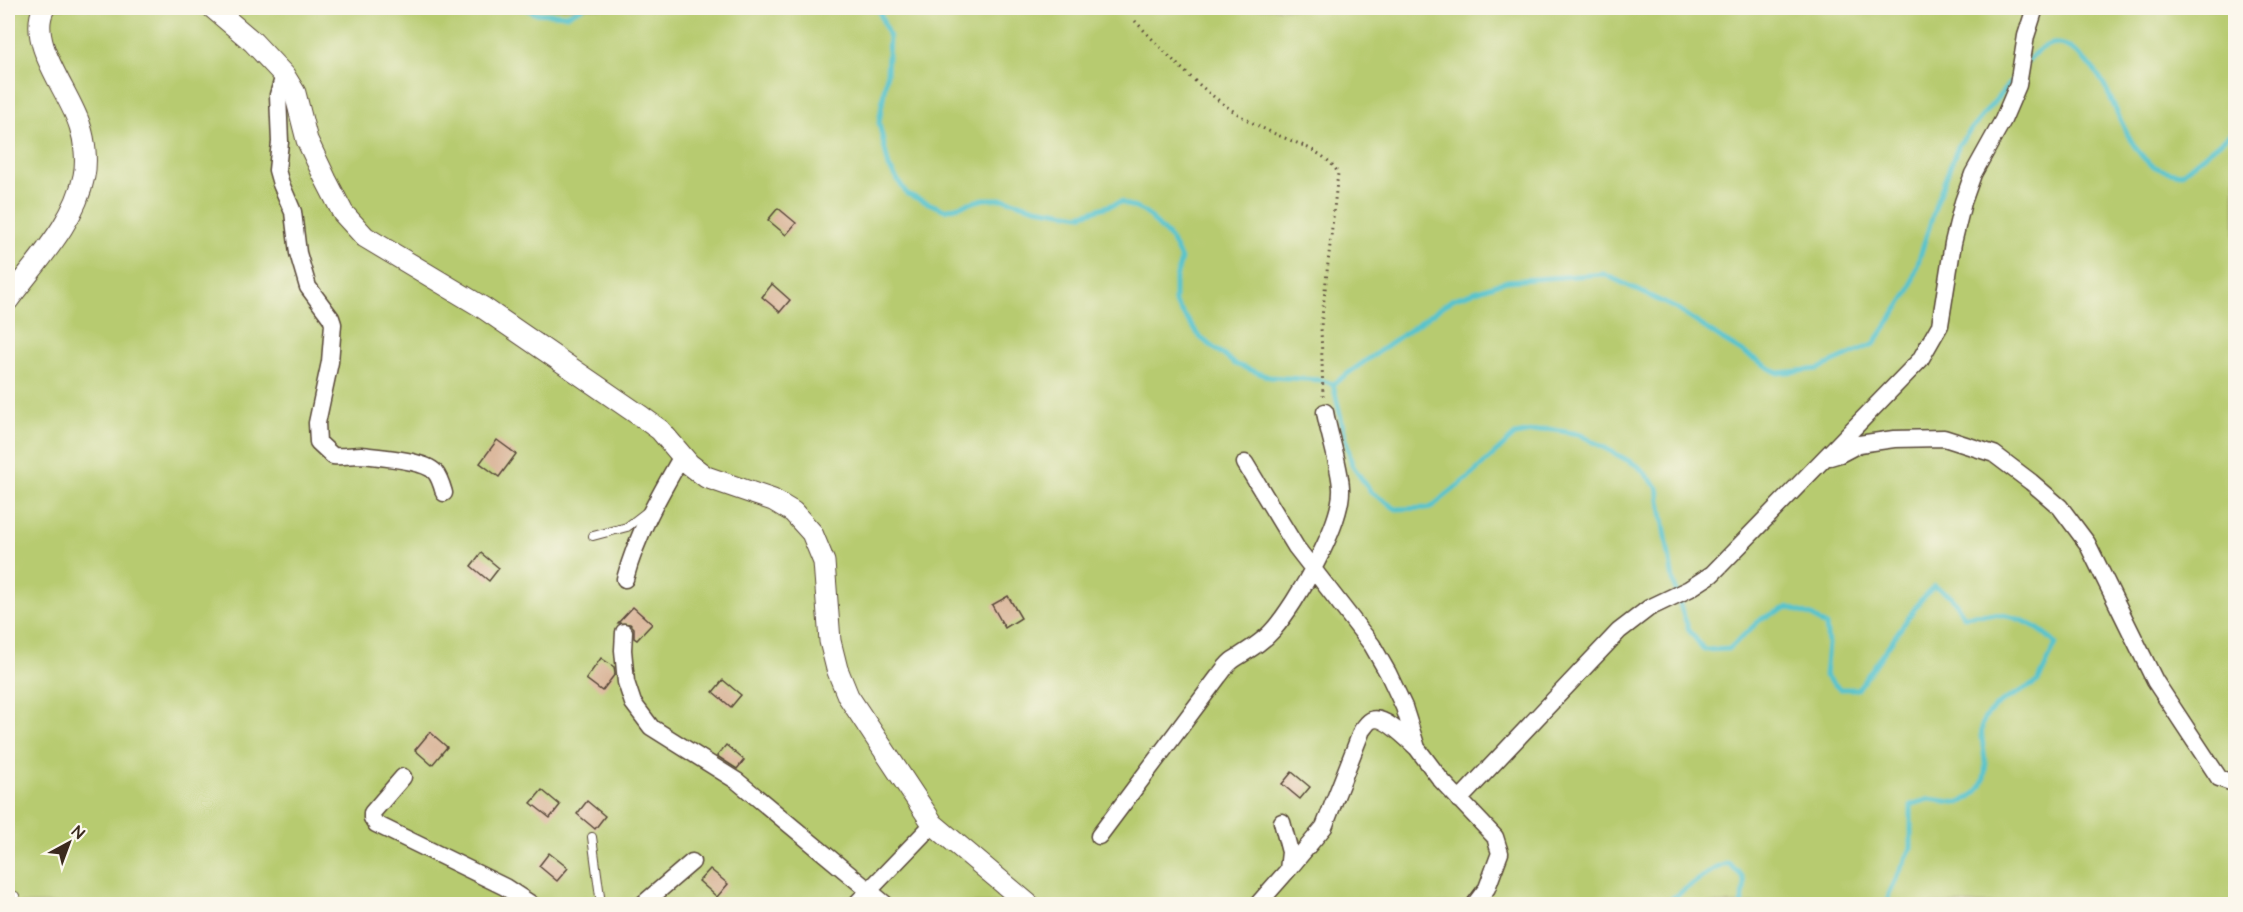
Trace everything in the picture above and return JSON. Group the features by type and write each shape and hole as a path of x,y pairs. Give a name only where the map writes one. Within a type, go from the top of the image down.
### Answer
{"street":[{"path":"8,300 60,230 75,204 85,175 85,146 80,124 42,45 39,28 44,8"},
{"path":"213,8 253,42 284,75 295,93 307,140 326,180 343,213 365,237 482,307 599,386 660,430 682,456 706,477 773,500 793,512 812,533 824,562 830,641 837,669 848,696 933,824 1028,904"},
{"path":"1459,800 1619,632 1649,608 1689,589 1712,574 1920,360 1940,325 1953,243 1963,202 1973,174 2003,120 2018,85 2026,36 2034,8"},
{"path":"284,75 278,95 280,142 277,170 293,212 298,253 308,287 333,324 330,362 317,423 318,442 333,456 359,455 416,462 428,466 435,472 444,493"},
{"path":"1099,836 1231,661 1245,654 1272,631 1292,606 1332,530 1339,505 1341,489 1325,412"},
{"path":"1826,458 1859,444 1894,439 1944,438 1994,454 2031,482 2060,507 2087,543 2155,681 2215,772 2220,778 2235,784"},
{"path":"625,579 633,549 682,456"},
{"path":"1245,463 1296,547 1372,645 1404,707 1417,748"},
{"path":"624,632 626,682 633,703 651,727 737,782 885,904"},
{"path":"1258,904 1324,827 1362,730 1375,719 1386,722 1417,748 1459,800 1495,837 1500,852 1487,888 1475,904"},
{"path":"403,777 372,813 376,824 505,887 531,904"},
{"path":"1282,822 1290,852 1288,870"},
{"path":"856,904 933,824"},
{"path":"643,904 693,862"}],"lane":[{"path":"593,536 627,527 654,506"},
{"path":"592,837 601,904"}],"path":[{"path":"1135,21 1219,102 1255,126 1309,149 1332,162 1338,173 1321,326 1321,380 1325,412"}],"green space":[{"path":"8,8 2235,8 2235,904 8,904"}],"building":[{"path":"778,208 796,223 786,235 768,220"},
{"path":"772,284 790,300 780,312 762,297"},
{"path":"497,440 516,454 499,477 480,463"},
{"path":"481,553 499,568 489,581 471,566"},
{"path":"1008,596 1021,618 1005,628 992,605"},
{"path":"633,607 652,624 637,640 634,638 634,628 630,624 618,623"},
{"path":"601,658 614,667 615,674 602,691 586,679"},
{"path":"723,680 741,695 731,707 713,692"},
{"path":"430,732 447,747 432,765 415,750"},
{"path":"726,745 744,760 737,769 717,756"},
{"path":"1292,772 1310,787 1300,799 1282,784"},
{"path":"542,790 560,805 550,818 531,803"},
{"path":"587,801 605,816 595,829 577,814"},
{"path":"549,853 568,868 557,881 539,866"},
{"path":"710,869 728,884 717,897 699,881"}],"waterway":[{"path":"525,8 534,13 567,15 582,8"},
{"path":"878,8 889,37 887,73 879,123 889,167 907,194 945,210 984,199 1005,199 1036,208 1080,215 1121,202 1145,212 1171,239 1181,259 1175,283 1175,303 1201,338 1235,364 1269,377 1321,380 1333,384"},
{"path":"2027,62 2043,47 2049,45 2061,44 2074,51 2087,62 2105,86 2129,138 2138,151 2152,165 2162,170 2181,174 2236,129"},
{"path":"1333,384 1453,299 1507,281 1604,274 1677,309 1778,373 1818,369 1874,344 1909,292 1939,195 1959,144 2014,78"},
{"path":"1333,384 1352,465 1371,492 1396,509 1430,508 1469,477 1515,435 1548,429 1579,434 1638,466 1658,488 1673,580 1689,630 1704,650 1729,649 1761,619 1788,607 1812,616 1826,626 1828,644 1825,676 1840,689 1858,689 1920,601 1934,586 1951,596 1964,616 1991,614 2014,618 2036,627 2056,644 2038,681 1996,706 1985,718 1982,725 1985,771 1977,791 1960,803 1929,799 1911,805 1911,848 1889,894 1887,904"},
{"path":"1664,904 1714,869 1728,863 1744,881 1741,904"},
{"path":"1795,904 1805,898 1824,904"}]}
